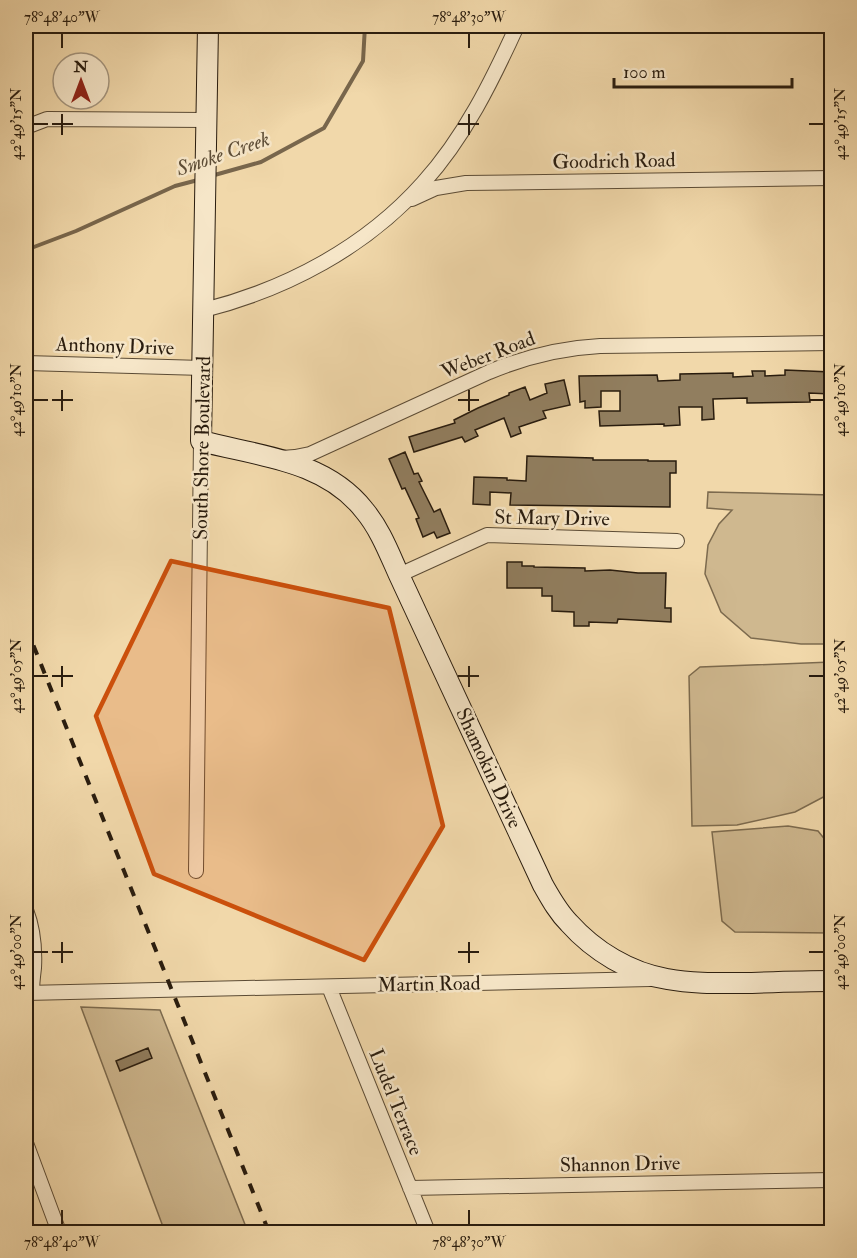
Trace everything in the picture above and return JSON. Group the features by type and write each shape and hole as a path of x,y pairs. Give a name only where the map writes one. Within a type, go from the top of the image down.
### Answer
{"street":[{"name":"South Shore Boulevard","path":"196,871 208,26"},
{"path":"204,310 260,294 300,276 360,238 402,205 424,182 463,130 491,81 516,26"},
{"path":"26,127 47,119 206,120"},
{"name":"Goodrich Road","path":"402,205 436,188 466,183 831,178"},
{"name":"Weber Road","path":"279,458 310,454 489,372 552,351 600,346 831,343"},
{"name":"Anthony Drive","path":"26,363 203,368"},
{"name":"Shamokin Drive","path":"201,441 279,458 311,470 350,494 364,509 399,575 543,885 554,904 575,930 598,949 621,963 666,979"},
{"name":"St Mary Drive","path":"399,575 487,535 677,541"},
{"path":"26,910 34,946 34,967 29,992"},
{"name":"Martin Road","path":"29,992 666,979 721,983 831,981"},
{"name":"Ludel Terrace","path":"329,987 428,1233"},
{"path":"26,1143 59,1233"},
{"name":"Shannon Drive","path":"410,1188 831,1180"}],"highlighted area":[{"path":"171,561 389,608 443,826 364,960 154,874 96,716"}],"shaded area":[{"path":"708,492 831,495 831,644 801,644 751,638 721,612 705,574 708,545 719,524 732,510 707,508"},
{"path":"831,662 831,793 795,812 737,825 692,826 689,676 700,667"},
{"path":"788,826 818,831 831,847 831,933 735,932 722,921 712,832"},
{"path":"81,1007 160,1010 248,1232 165,1232"}],"building":[{"path":"785,370 831,372 831,394 809,393 810,402 747,403 747,398 713,399 714,419 702,420 702,407 679,407 680,425 664,426 664,424 600,426 599,411 620,411 620,391 601,391 601,407 585,408 585,401 580,402 579,376 657,375 658,381 680,380 680,374 733,373 733,377 753,376 752,371 765,371 765,376 785,375"},
{"path":"564,380 570,405 543,411 546,418 519,427 521,433 511,437 504,418 475,430 478,436 465,442 462,437 414,452 409,437 455,423 454,420 525,387 530,400 547,393 545,384"},
{"path":"405,452 414,474 418,473 422,481 419,482 434,512 440,509 450,533 437,538 434,532 423,537 416,519 419,518 405,488 402,489 389,459"},
{"path":"527,456 676,461 676,473 670,473 670,507 510,505 511,493 490,492 490,505 473,504 474,477 526,481"},
{"path":"507,562 522,562 522,566 534,567 585,568 585,571 666,573 665,608 671,608 671,622 618,619 617,623 589,622 589,626 574,626 574,612 552,611 552,596 542,596 542,588 507,588"},
{"path":"148,1048 152,1058 120,1071 116,1061"}],"waterway":[{"name":"Smoke Creek","path":"211,176 261,162 324,128 363,61 365,26"},
{"name":"Smoke Creek","path":"26,250 76,231 175,186 198,180"}],"railway":[{"path":"26,627 269,1232"}]}
